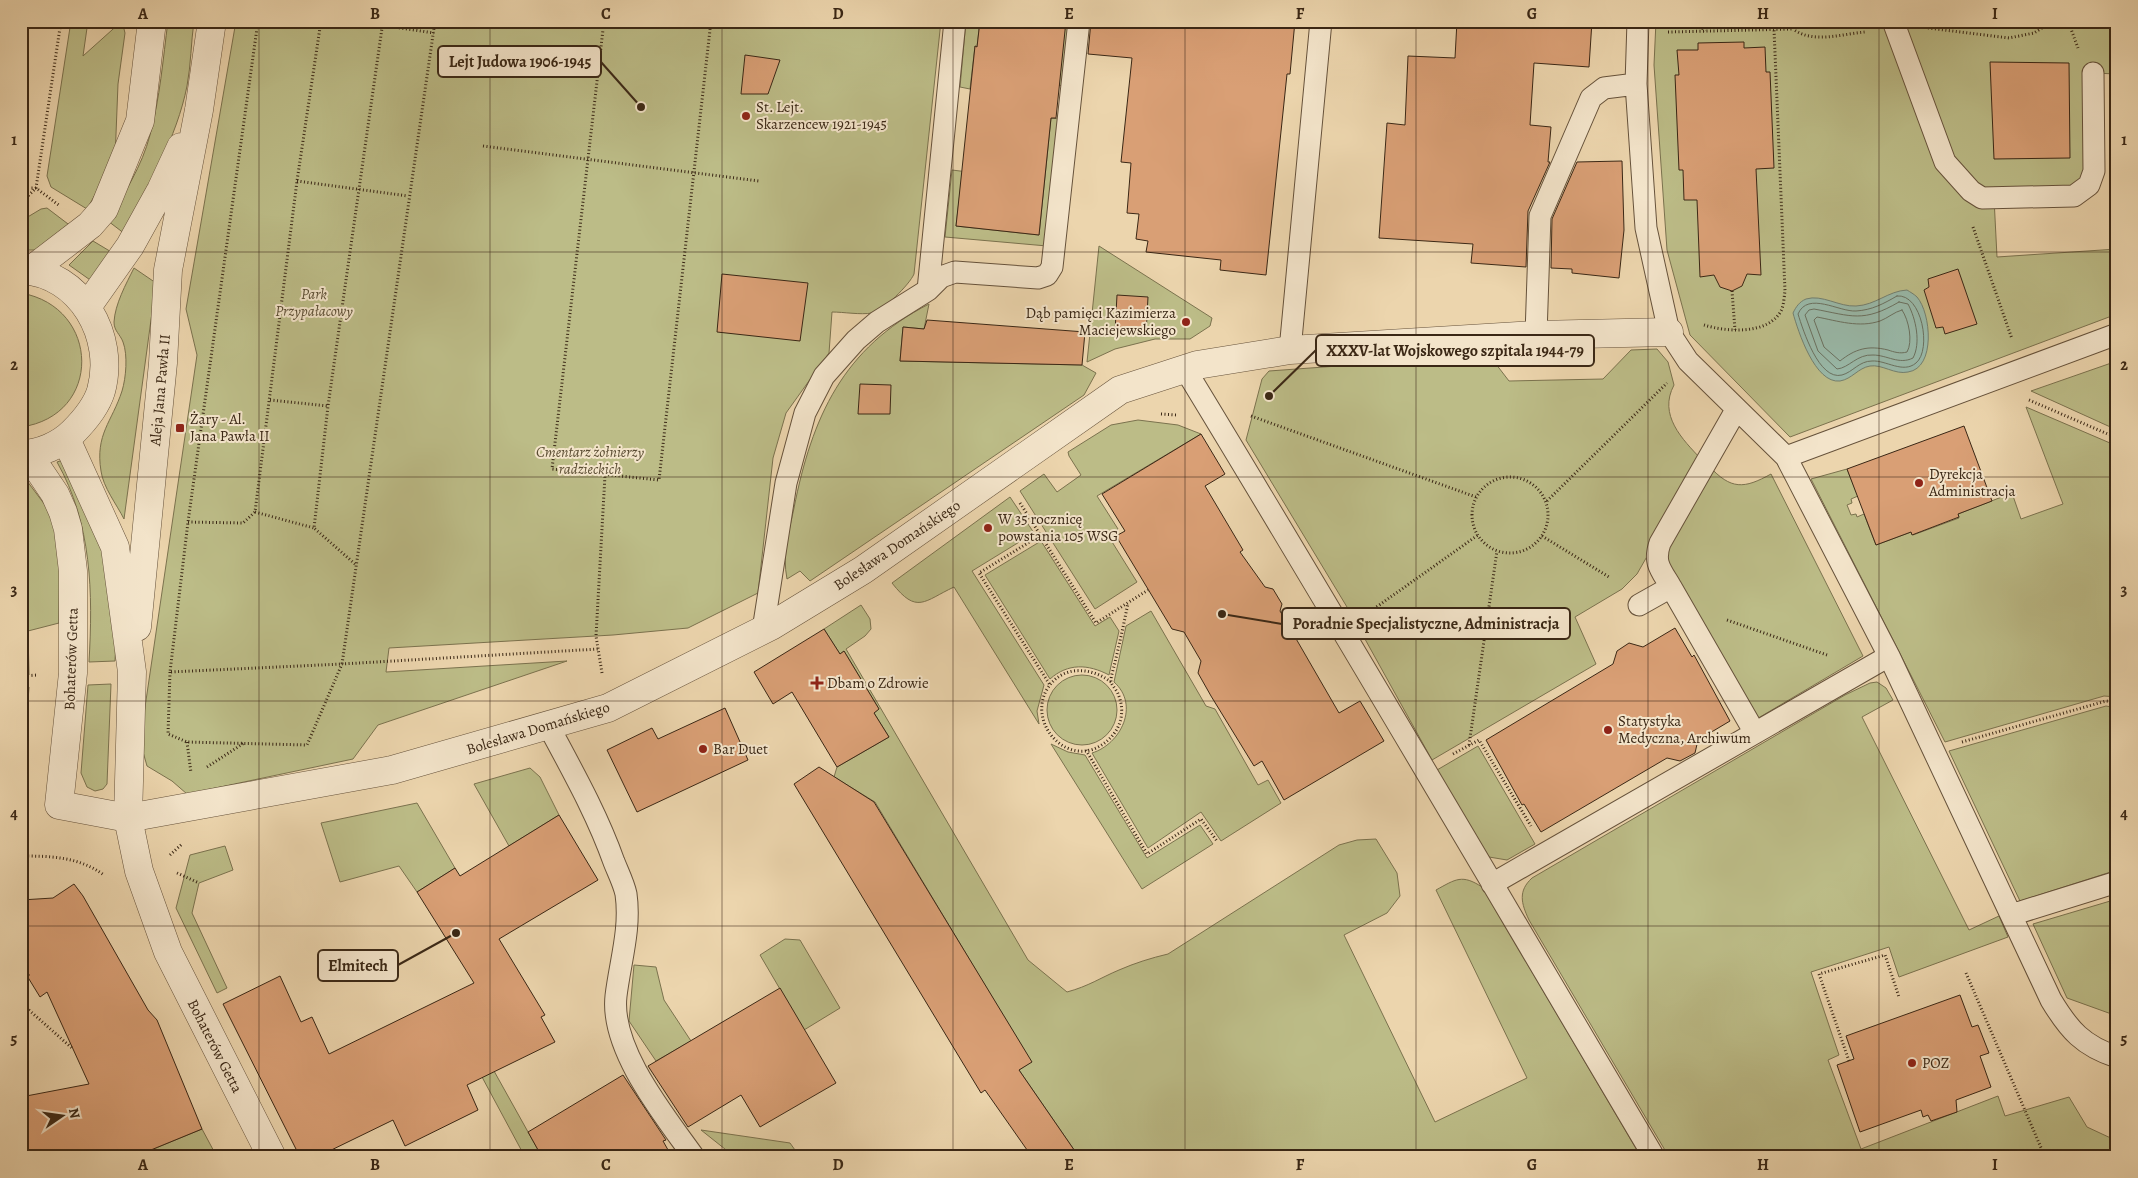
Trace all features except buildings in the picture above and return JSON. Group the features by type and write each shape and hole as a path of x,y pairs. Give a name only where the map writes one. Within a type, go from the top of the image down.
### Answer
{"street":[{"path":"25,271 90,226 104,209 140,122 152,21"},
{"name":"Aleja Jana Pawła II","path":"132,672 163,363 168,270 199,110 212,21"},
{"name":"Aleja Jana Pawła II","path":"87,307 130,246 161,190 199,110"},
{"path":"25,271 52,278 65,286 87,307 101,334 105,363 100,392 87,418 66,439 45,450 25,454"},
{"name":"Bolesława Domańskiego","path":"128,818 392,770 608,708 763,630 863,570 1120,390 1197,365 1290,350 1536,335 1668,332"},
{"name":"Bohaterów Getta","path":"66,439 115,547 132,672 128,818 139,871 168,952 272,1157"},
{"name":"Bohaterów Getta","path":"25,454 55,494 63,512 68,529 73,571 74,673 59,804 128,818"}],"lane":[{"path":"928,290 955,21"},
{"path":"763,630 786,483 798,436 814,392 837,360 877,322 928,290 941,277 955,272 1038,278 1047,275 1052,267 1079,21"},
{"path":"1290,350 1321,21"},
{"path":"1893,21 1945,162 1971,191 1982,198 2074,196 2089,185 2094,171 2093,72"},
{"path":"1638,27 1636,84 1646,228 1668,332 1688,361 1786,457 1889,656 2041,982 2060,1016 2074,1034 2089,1046 2117,1057"},
{"path":"1536,335 1538,229 1544,203 1591,98 1604,88 1636,84"},
{"path":"1786,457 2020,372 2117,334"},
{"path":"1185,369 1426,770 1654,1157"},
{"path":"1736,410 1660,543 1656,557 1657,564 1754,733"},
{"path":"1639,605 1676,596"},
{"path":"1492,884 1889,656"},
{"path":"548,725 604,835 625,893 628,920 616,997 618,1030 639,1075 694,1157"},
{"path":"2011,915 2117,882"}],"path":[{"path":"21,204 36,188 61,21"},
{"path":"258,21 188,522 170,672 168,734 186,742 307,745 342,664 408,196 435,21"},
{"path":"188,522 243,523 255,512 297,181 321,21"},
{"path":"354,21 383,23 434,33"},
{"path":"604,21 552,469 659,480 711,21"},
{"path":"1695,21 1705,30"},
{"path":"2068,21 2078,50"},
{"path":"314,528 328,406 383,23"},
{"path":"1638,27 1705,30 1793,29"},
{"path":"1704,325 1718,330 1735,330 1762,326 1773,321 1782,309 1774,29"},
{"path":"483,146 759,181"},
{"path":"297,181 408,196"},
{"path":"21,188 36,188 67,211"},
{"path":"1971,191 1968,212 2029,400 2117,438"},
{"path":"1732,291 1735,330"},
{"path":"1546,501 1688,361"},
{"path":"270,400 328,406"},
{"path":"1212,414 1229,409 1476,498"},
{"path":"606,475 598,599 598,649 608,708"},
{"path":"1507,477 1519,478 1530,482 1540,490 1546,501 1548,525 1534,546 1522,552 1509,554 1497,551 1483,542 1473,523 1473,510 1476,498 1489,484 1507,477"},
{"path":"1019,502 1096,623 1148,590"},
{"path":"255,512 314,528 355,564"},
{"path":"1041,535 979,573 1050,685"},
{"path":"1342,632 1478,535"},
{"path":"1542,536 1609,577"},
{"path":"1470,745 1497,551"},
{"path":"1676,596 1868,669"},
{"path":"1111,682 1128,603"},
{"path":"170,672 598,649"},
{"path":"1072,670 1086,670 1100,674 1111,682 1122,704 1122,717 1117,730 1109,740 1099,747 1074,750 1062,745 1051,737 1044,725 1041,711 1043,697 1050,685 1060,676 1072,670"},
{"path":"1933,750 2106,701 2117,702"},
{"path":"1479,740 1547,852"},
{"path":"186,742 191,777 245,743"},
{"path":"1086,750 1147,854 1201,818 1217,841"},
{"path":"167,860 176,847 185,843"},
{"path":"21,856 68,858 90,866 107,878"},
{"path":"169,869 199,883"},
{"path":"1849,1061 1820,974 1885,955 1899,997"},
{"path":"1966,973 2045,1157"},
{"path":"21,982 29,974"},
{"path":"21,1004 73,1049"}],"green space":[{"path":"71,21 88,21 83,56 122,21 125,33 118,84 115,159 87,209 51,187 47,176"},
{"path":"168,21 194,21 187,86 169,143 125,234 108,221 132,180 147,146 159,93"},
{"path":"236,21 941,21 914,274 896,296 877,311 862,314 832,312 829,353 786,413 773,458 758,593 688,628 613,635 389,648 386,672 567,661 378,725 353,759 187,794 172,781 147,766 140,741 197,355 186,309"},
{"path":"966,21 980,21 970,89 960,87"},
{"path":"1061,21 1071,21 1064,86 1056,85"},
{"path":"1656,21 2117,21 2117,74 2093,73 2089,185 1994,198 1997,257 2117,249 2117,314 1790,437 1690,335 1667,250 1654,65"},
{"path":"1051,118 1060,119 1047,246 945,237 952,170 968,172 961,184 956,226 1039,235"},
{"path":"47,208 72,227 37,250 21,250 21,221 41,209"},
{"path":"93,241 113,253 93,282 69,265"},
{"path":"1099,246 1212,318 1210,326 1190,339 1155,339 1115,349 1087,362"},
{"path":"134,268 156,283 124,519 102,477 100,447 105,429 118,402 125,380 125,347 115,328 114,322 121,294"},
{"path":"21,293 47,302 66,318 78,339 82,361 78,383 67,403 48,419 21,427"},
{"path":"929,304 924,329 903,327 900,361 1082,365 1096,373 1084,395 810,581 800,571 787,579 785,561 790,526 801,475 822,415 836,388 853,364 874,342 899,322"},
{"path":"1657,349 1668,362 1674,385 1669,406 1675,426 1687,444 1702,460 1637,574 1622,589 1575,617 1596,664 1432,760 1350,612 1246,440 1262,379 1269,371 1489,355 1509,381 1603,379 1631,350"},
{"path":"2117,361 2117,430 2031,391"},
{"path":"2026,407 2117,446 2117,697 2104,696 1945,742 1811,479 1847,469 1858,496 1851,499 1852,503 1847,505 1851,515 1856,514 1857,517 1864,514 1876,545 1911,532 1913,535 1959,518 1958,514 2012,493 2021,519 2063,504"},
{"path":"1138,420 1178,425 1201,434 1097,496 1118,529 1109,537 1137,582 1095,609 1020,491 1044,474 1057,492 1081,475 1068,452 1111,425"},
{"path":"69,458 99,524 116,637 115,661 89,662 91,610 88,559 84,534 69,486 57,462"},
{"path":"1709,466 1724,479 1738,485 1753,482 1771,474 1863,656 1755,720 1665,559 1666,548"},
{"path":"24,477 51,513 60,555 59,623 28,631 29,675 21,676 21,478"},
{"path":"1010,497 1034,533 972,571 1044,685 1037,711 1039,724 954,587 928,600 915,602 908,599 892,583"},
{"path":"1041,541 1095,626 1110,617 1119,631 1109,675 1086,667 1078,667 1064,670 1050,679 985,575"},
{"path":"861,605 870,619 871,629 865,636 846,649 1028,960 1067,992 1088,985 1131,965 1168,954 1339,845 1357,840 1376,839 1397,873 1400,896 1387,913 1344,935 1435,1122 1527,1078 1436,890 1454,881 1464,879 1482,887 1641,1157 1079,1157 1019,1070 1031,1062 875,802 834,777 837,767 889,737 874,713 879,709 844,651 840,654 824,629"},
{"path":"1151,611 1206,706 1215,709 1258,785 1268,780 1281,803 1221,841 1201,812 1148,848 1092,753 1111,741 1119,733 1124,723 1126,702 1122,691 1114,682 1126,626"},
{"path":"1082,675 1095,678 1107,685 1114,697 1117,710 1114,723 1107,735 1095,742 1082,745 1069,742 1057,735 1050,723 1047,710 1050,697 1057,685 1069,678"},
{"path":"1877,682 1886,688 1893,700 1862,717 1969,930 1999,916 2008,937 1899,977 1889,947 1811,972 1839,1055 1828,1060 1861,1149 1998,1096 2005,1116 2069,1097 2087,1127 2115,1140 2117,1157 1669,1157 1529,920 1522,897 1524,888 1532,878 1845,695 1870,683"},
{"path":"111,684 107,784 103,789 95,791 87,787 81,773 88,685"},
{"path":"29,687 21,800 21,688"},
{"path":"2106,706 2117,708 2117,870 2020,901 1949,751"},
{"path":"1051,744 1068,752 1085,755 1147,858 1200,825 1213,844 1142,889"},
{"path":"1478,746 1535,844 1507,860 1489,857 1437,770"},
{"path":"530,768 540,777 559,815 509,846 474,784"},
{"path":"417,803 455,868 417,892 399,866 340,882 321,823"},
{"path":"225,846 233,870 199,883 192,913 227,988 217,993 176,908 190,855"},
{"path":"2117,899 2117,1016 2067,998 2033,924"},
{"path":"785,939 800,940 840,1008 804,1030 760,955"},
{"path":"634,965 656,967 664,1000 691,1041 656,1061 629,1021"},
{"path":"494,1071 542,1157 525,1157 482,1077"},
{"path":"202,1129 217,1157 117,1157 146,1152"},
{"path":"701,1130 790,1143 800,1157 735,1157"}],"water":[{"path":"1907,290 1917,297 1922,305 1928,327 1927,351 1923,361 1917,368 1903,373 1870,366 1840,381 1831,380 1815,366 1803,343 1793,313 1800,303 1806,299 1818,298 1843,305 1856,306"}],"place":[{"name":"Lejt Judowa 1906-1945","path":"641,107"},
{"name":"St. Lejt. Skarzencew 1921-1945","path":"746,116"},
{"name":"Dąb pamięci Kazimierza Maciejewskiego","path":"1186,322"},
{"name":"XXXV-lat Wojskowego szpitala 1944-79","path":"1269,396"},
{"name":"Żary - Al. Jana Pawła II","path":"180,428"},
{"name":"Dyrekcja Administracja","path":"1919,483"},
{"name":"W 35 rocznicę powstania 105 WSG","path":"988,528"},
{"name":"Poradnie Specjalistyczne, Administracja","path":"1222,614"},
{"name":"Dbam o Zdrowie","path":"817,683"},
{"name":"Statystyka Medyczna, Archiwum","path":"1608,730"},
{"name":"Bar Duet","path":"703,749"},
{"name":"Elmitech","path":"456,933"},
{"name":"POZ","path":"1912,1063"}],"park label":[{"name":"Park Przypałacowy","path":"314,302"},
{"name":"Cmentarz żołnierzy radzieckich","path":"590,460"}]}
